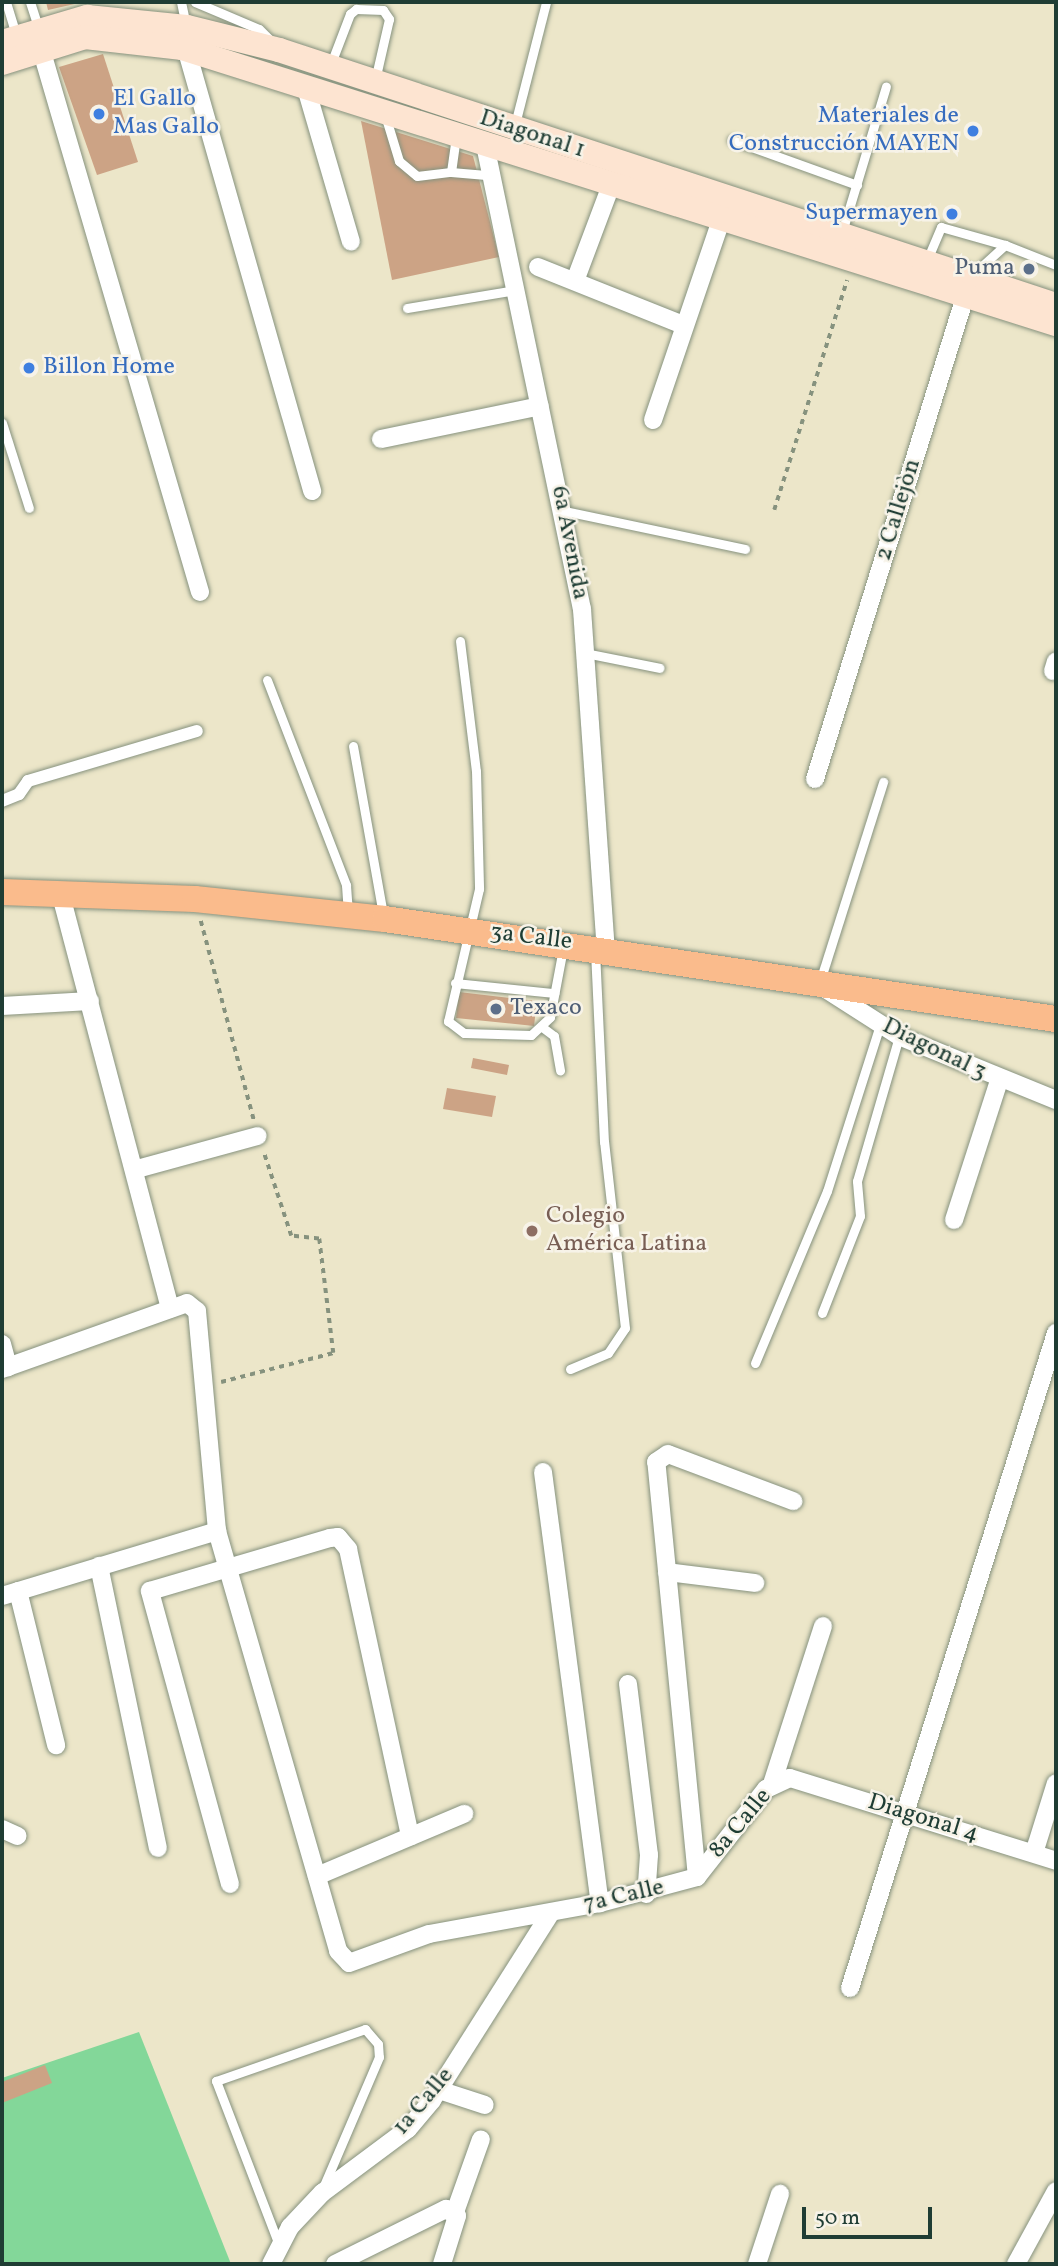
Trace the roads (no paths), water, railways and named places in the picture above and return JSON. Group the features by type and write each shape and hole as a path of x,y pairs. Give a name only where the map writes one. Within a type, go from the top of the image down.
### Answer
{"main road":[{"name":"Diagonal 1","path":"2,63 27,38 87,17 184,38 279,50 841,234 924,272 969,286 1056,305"},
{"name":"Diagonal 1","path":"184,38 306,88 384,114 853,261 924,272"},
{"name":"Diagonal 1","path":"969,286 1056,324"},
{"name":"3a Calle","path":"2,892 60,892 195,899 385,919 600,947 818,985 1056,1019"}],"street":[{"path":"27,38 200,593"},
{"path":"184,38 312,491"},
{"path":"306,88 351,242"},
{"name":"6a Avenida","path":"497,149 489,176 565,511 585,653 600,947"},
{"path":"575,281 611,185"},
{"path":"653,420 683,325 721,220"},
{"path":"538,267 683,325"},
{"path":"815,779 969,286"},
{"path":"381,439 541,406"},
{"path":"2,800 19,794 28,781 197,731"},
{"path":"60,892 137,1169 170,1309"},
{"name":"Diagonal 3","path":"818,985 899,1036 999,1081 1056,1100"},
{"path":"2,1006 90,1001"},
{"path":"954,1220 999,1081"},
{"path":"137,1169 258,1136"},
{"path":"2,1344 5,1368 187,1303 197,1311 217,1531 317,1876 464,1814"},
{"path":"850,1988 908,1815 1056,1333"},
{"path":"696,1877 656,1468 662,1455 793,1501"},
{"path":"543,1472 600,1903"},
{"path":"56,1745 10,1594 217,1531"},
{"path":"230,1884 150,1591 330,1538 345,1542 411,1836"},
{"path":"99,1566 158,1849"},
{"path":"667,1572 755,1583"},
{"path":"772,1784 823,1626"},
{"path":"628,1684 649,1862 646,1894"},
{"name":"Diagonal 4","path":"790,1777 1056,1861"},
{"name":"8a Calle","path":"696,1877 772,1784 790,1777"},
{"path":"1034,1853 1056,1783"},
{"name":"7a Calle","path":"317,1876 338,1951 349,1963 429,1934 550,1914 646,1894 696,1877"},
{"name":"1a Calle","path":"271,2264 279,2245 322,2193 408,2129 439,2090 550,1914"},
{"path":"439,2090 485,2105"},
{"path":"442,2264 455,2212 481,2139"},
{"path":"1016,2264 1056,2191"},
{"path":"757,2264 780,2194"},
{"path":"335,2264 426,2216 455,2212"}],"lane":[{"path":"6,2 27,38"},
{"path":"27,38 30,2"},
{"path":"181,2 184,38"},
{"path":"195,2 259,29 279,50"},
{"path":"497,149 514,129 546,2"},
{"path":"330,67 350,15 356,9 383,10 389,19 374,82"},
{"path":"841,234 886,86"},
{"path":"384,114 405,169 417,176 451,172 489,176"},
{"path":"451,172 456,136"},
{"path":"732,140 857,185"},
{"path":"924,272 941,227 1005,245 1056,265"},
{"path":"969,286 1005,245"},
{"path":"407,308 516,290"},
{"path":"2,423 29,508"},
{"path":"565,511 745,549"},
{"path":"460,640 476,771 479,889 448,1021 454,1028 531,1035 542,1027 554,993 564,943"},
{"path":"585,653 660,668"},
{"path":"267,680 346,885 348,915"},
{"path":"353,746 385,919"},
{"path":"818,985 883,782"},
{"path":"570,1369 608,1353 625,1328 604,1142 600,947"},
{"path":"455,983 554,993"},
{"path":"755,1363 827,1191 880,1025"},
{"path":"542,1027 554,1036 560,1070"},
{"path":"822,1313 860,1216 857,1181 899,1036"},
{"path":"279,2245 216,2081 365,2029 378,2044 379,2057 321,2180 322,2193"}],"place":[{"name":"El Gallo Mas Gallo","path":"99,114"},
{"name":"Materiales de Construcción MAYEN","path":"973,131"},
{"name":"Supermayen","path":"952,214"},
{"name":"Puma","path":"1029,269"},
{"name":"Billon Home","path":"29,368"},
{"name":"Texaco","path":"496,1009"},
{"name":"Colegio América Latina","path":"532,1231"}]}
